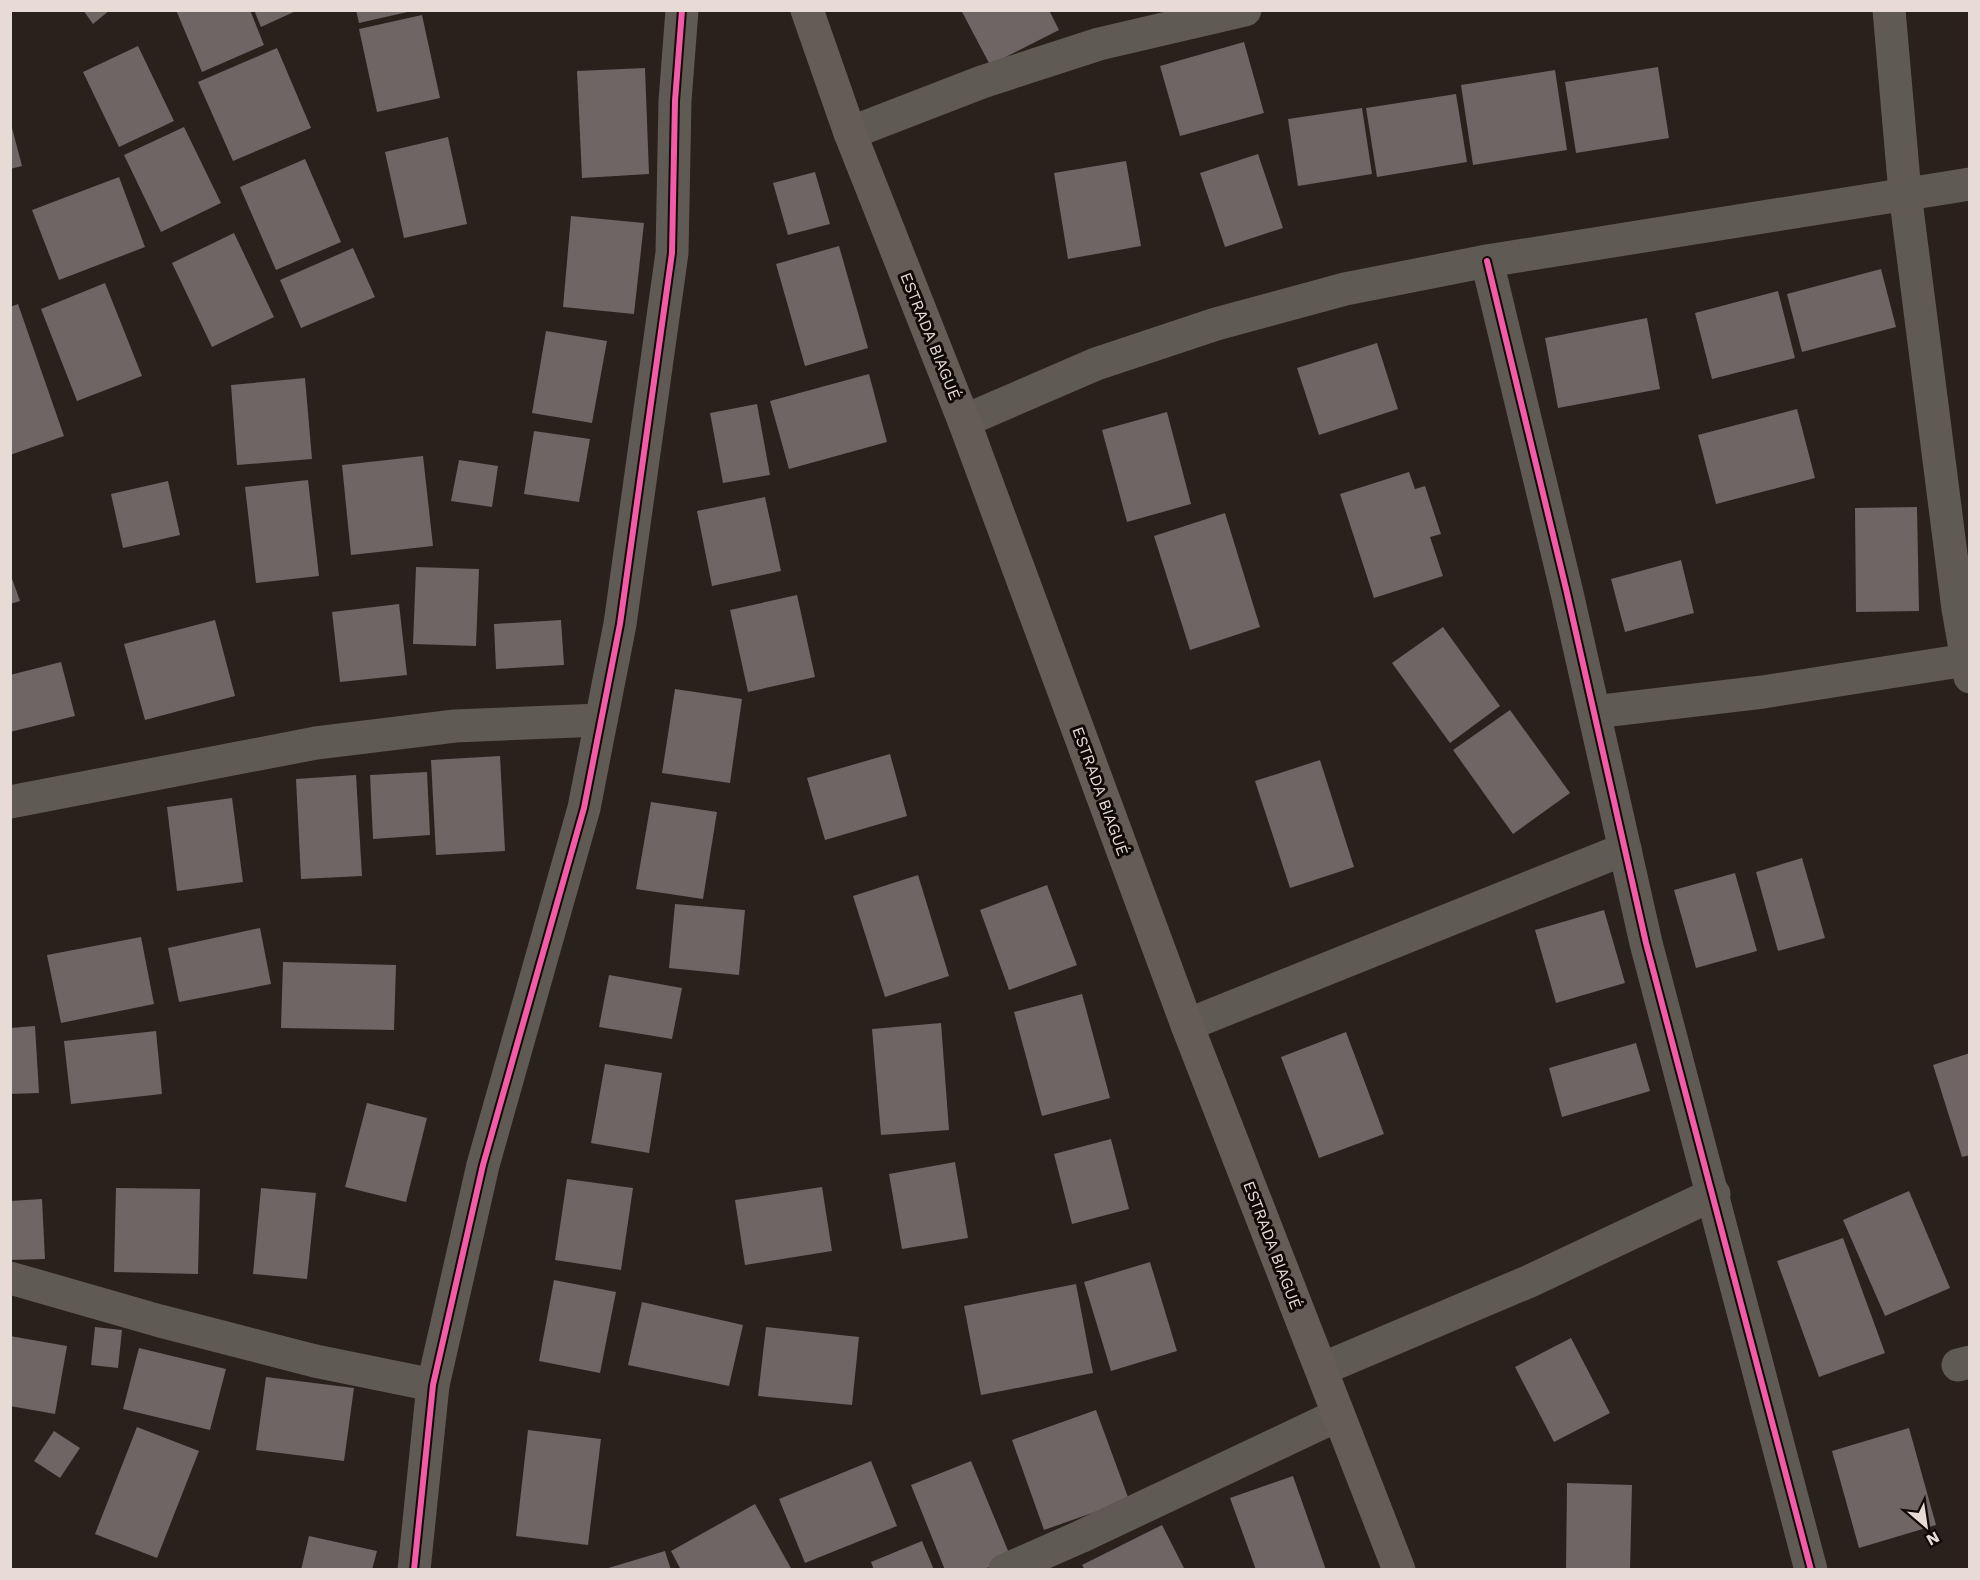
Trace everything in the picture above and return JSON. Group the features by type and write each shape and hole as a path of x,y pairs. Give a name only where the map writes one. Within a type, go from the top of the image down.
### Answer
{"main road":[{"name":"ESTRADA BIAGUÉ","path":"807,10 850,133 964,421 1187,1025 1399,1569"}],"street":[{"path":"414,1569 433,1385 483,1165 584,808 620,624 672,253 675,101 681,10"},
{"path":"850,133 982,82 1099,44 1245,10"},
{"path":"1594,712 1968,668 1956,597 1905,193 1889,10"},
{"path":"964,421 1096,364 1216,324 1345,289 1487,261 1970,184"},
{"path":"1487,261 1594,712 1646,943 1811,1569"},
{"path":"10,802 316,743 455,726 601,720"},
{"path":"1187,1025 1624,849"},
{"path":"1322,1369 1530,1281 1714,1194"},
{"path":"10,1278 160,1321 315,1361 433,1385"},
{"path":"1005,1569 1080,1537 1338,1415"}],"building":[{"path":"83,10 110,10 93,24"},
{"path":"176,10 250,10 264,45 202,72"},
{"path":"254,10 298,10 261,27"},
{"path":"356,10 412,10 412,11 359,23"},
{"path":"961,10 1049,10 1059,30 990,65"},
{"path":"422,15 440,98 377,112 359,29"},
{"path":"1244,42 1264,113 1180,136 1160,66"},
{"path":"138,46 174,121 119,147 83,72"},
{"path":"277,48 311,128 233,161 198,82"},
{"path":"1658,67 1669,138 1576,153 1565,82"},
{"path":"645,68 649,174 582,178 577,71"},
{"path":"1555,70 1567,150 1473,165 1461,85"},
{"path":"1456,94 1467,162 1377,177 1366,108"},
{"path":"1362,108 1372,174 1298,186 1288,119"},
{"path":"10,125 22,166 10,169"},
{"path":"184,127 221,203 161,232 124,155"},
{"path":"448,137 467,224 404,238 385,152"},
{"path":"1258,154 1283,228 1225,247 1200,173"},
{"path":"305,159 341,242 276,270 240,187"},
{"path":"1126,161 1141,246 1068,259 1054,173"},
{"path":"815,172 830,224 788,235 773,183"},
{"path":"119,177 145,247 59,280 32,210"},
{"path":"571,216 644,223 634,314 563,307"},
{"path":"234,233 274,317 212,347 172,263"},
{"path":"839,246 868,348 805,366 776,264"},
{"path":"353,248 375,297 301,328 280,280"},
{"path":"1881,269 1896,327 1802,352 1787,294"},
{"path":"105,283 142,376 77,401 41,309"},
{"path":"1778,291 1795,358 1712,379 1695,313"},
{"path":"18,304 64,436 10,455 10,307"},
{"path":"1647,318 1660,389 1558,408 1545,338"},
{"path":"546,331 607,341 592,423 532,413"},
{"path":"1377,343 1398,409 1319,435 1297,368"},
{"path":"869,374 887,442 789,469 770,401"},
{"path":"305,378 312,459 237,465 231,385"},
{"path":"757,404 770,475 723,483 710,413"},
{"path":"1797,409 1815,478 1716,504 1698,435"},
{"path":"1167,412 1191,504 1127,522 1102,430"},
{"path":"534,431 590,439 579,502 524,494"},
{"path":"423,456 433,546 351,555 342,465"},
{"path":"459,460 498,466 492,507 451,501"},
{"path":"1409,472 1415,489 1425,486 1441,534 1430,537 1443,576 1374,598 1340,494"},
{"path":"308,480 319,576 256,583 245,487"},
{"path":"168,481 180,535 123,548 111,494"},
{"path":"765,497 781,571 712,586 697,511"},
{"path":"1917,507 1919,611 1856,612 1855,508"},
{"path":"1225,513 1260,627 1190,650 1154,536"},
{"path":"1681,560 1694,613 1625,632 1611,579"},
{"path":"416,567 479,569 476,646 413,644"},
{"path":"10,573 20,601 10,604"},
{"path":"797,595 815,677 748,692 730,610"},
{"path":"399,604 407,675 340,682 332,612"},
{"path":"215,620 235,696 145,720 124,644"},
{"path":"561,620 564,665 496,669 494,624"},
{"path":"1443,627 1500,706 1450,743 1392,663"},
{"path":"61,662 75,716 10,732 10,675"},
{"path":"675,689 742,699 730,783 662,773"},
{"path":"1510,710 1570,793 1513,834 1453,750"},
{"path":"890,754 907,816 825,840 807,778"},
{"path":"500,756 505,851 436,855 431,760"},
{"path":"1320,760 1354,867 1290,888 1255,781"},
{"path":"427,772 430,835 373,839 370,775"},
{"path":"356,775 362,876 301,879 296,779"},
{"path":"232,798 243,882 177,891 167,807"},
{"path":"651,802 717,812 703,899 636,889"},
{"path":"1802,858 1825,938 1778,951 1756,872"},
{"path":"1735,873 1757,951 1696,968 1674,890"},
{"path":"918,875 949,976 885,997 853,896"},
{"path":"1047,885 1077,965 1009,990 980,910"},
{"path":"675,904 745,910 739,975 669,968"},
{"path":"1604,910 1625,983 1556,1003 1535,930"},
{"path":"260,928 271,984 179,1002 168,948"},
{"path":"141,937 154,1004 61,1023 47,955"},
{"path":"283,962 396,965 394,1030 281,1028"},
{"path":"609,975 682,988 672,1039 599,1027"},
{"path":"1082,994 1110,1098 1042,1116 1014,1012"},
{"path":"941,1023 949,1130 881,1135 872,1029"},
{"path":"35,1026 39,1093 10,1094 10,1028"},
{"path":"156,1031 162,1094 71,1104 64,1041"},
{"path":"1346,1032 1384,1134 1319,1158 1281,1057"},
{"path":"1636,1043 1650,1091 1562,1117 1549,1068"},
{"path":"1970,1053 1970,1155 1962,1157 1933,1065"},
{"path":"605,1064 662,1073 649,1153 591,1143"},
{"path":"367,1103 427,1118 406,1202 345,1187"},
{"path":"1111,1139 1129,1209 1072,1224 1054,1154"},
{"path":"955,1162 968,1238 902,1249 889,1174"},
{"path":"567,1179 633,1188 621,1270 555,1260"},
{"path":"822,1187 832,1251 745,1265 735,1200"},
{"path":"116,1188 200,1189 198,1274 114,1272"},
{"path":"261,1188 316,1193 307,1279 253,1274"},
{"path":"1909,1191 1950,1288 1885,1316 1843,1220"},
{"path":"42,1199 45,1259 10,1260 10,1201"},
{"path":"1843,1238 1885,1353 1819,1377 1777,1261"},
{"path":"1150,1262 1177,1351 1111,1371 1084,1282"},
{"path":"554,1280 616,1292 600,1373 539,1361"},
{"path":"1076,1284 1093,1373 981,1395 964,1306"},
{"path":"642,1302 743,1325 729,1386 628,1365"},
{"path":"95,1327 122,1330 118,1368 91,1365"},
{"path":"766,1327 859,1337 852,1405 758,1396"},
{"path":"10,1336 67,1346 55,1414 10,1406"},
{"path":"1571,1338 1610,1413 1554,1442 1515,1367"},
{"path":"139,1348 226,1369 210,1430 123,1409"},
{"path":"266,1377 354,1388 344,1461 256,1450"},
{"path":"1096,1410 1129,1500 1044,1530 1012,1440"},
{"path":"137,1427 199,1451 157,1558 95,1534"},
{"path":"1909,1428 1936,1525 1859,1548 1832,1451"},
{"path":"528,1430 601,1439 588,1545 516,1536"},
{"path":"54,1431 80,1448 60,1478 34,1461"},
{"path":"871,1461 897,1526 805,1563 779,1499"},
{"path":"971,1461 1011,1558 982,1570 945,1570 911,1485"},
{"path":"1293,1476 1326,1570 1256,1570 1230,1498"},
{"path":"1567,1483 1632,1485 1630,1570 1566,1570"},
{"path":"755,1504 792,1570 681,1570 671,1551"},
{"path":"1162,1525 1185,1570 1085,1570 1082,1565"},
{"path":"309,1536 377,1551 372,1570 301,1570"},
{"path":"922,1541 934,1570 874,1570 871,1562"},
{"path":"665,1551 671,1570 605,1570 605,1569"}],"cycle path":[{"path":"414,1570 433,1385 483,1165 584,808 620,624 672,253 675,101 682,10"},
{"path":"1487,261 1567,593 1646,943 1811,1570"}]}
